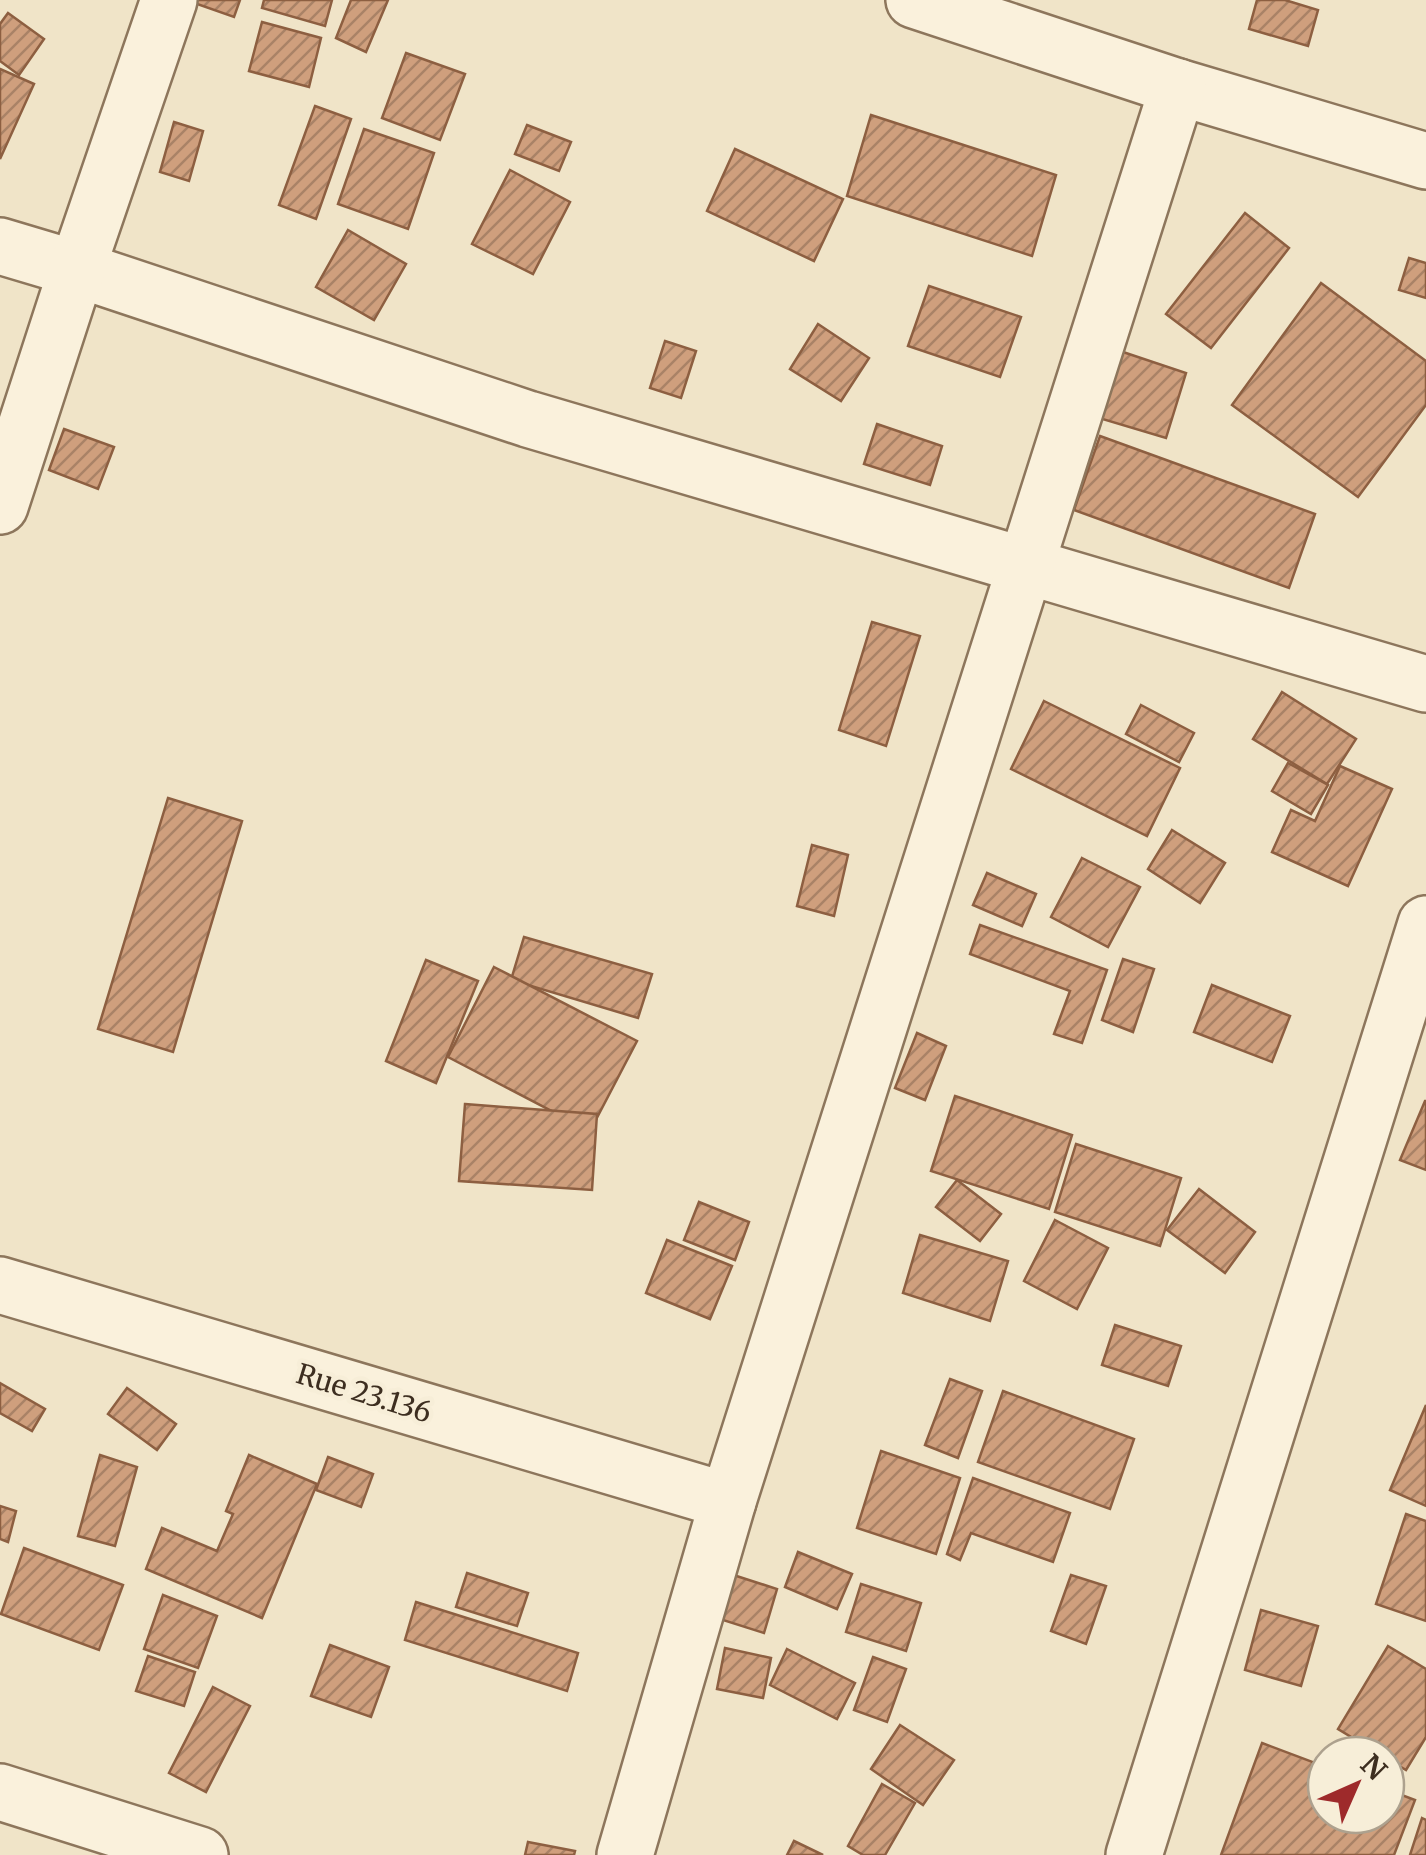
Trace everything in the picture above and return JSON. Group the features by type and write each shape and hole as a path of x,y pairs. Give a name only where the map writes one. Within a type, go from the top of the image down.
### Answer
{"street":[{"path":"0,506 168,0"},
{"path":"914,0 1178,87 1426,161"},
{"path":"625,1855 728,1501 1178,87"},
{"path":"0,246 77,268 528,419 1426,684"},
{"path":"1134,1855 1426,924"},
{"name":"Rue 23.136","path":"0,1285 728,1501"},
{"path":"0,1792 200,1855"}],"building":[{"path":"186,0 240,0 234,17"},
{"path":"264,0 332,0 325,26 262,8"},
{"path":"351,0 388,0 366,52 336,38"},
{"path":"1257,0 1285,0 1318,10 1308,46 1249,29"},
{"path":"8,13 44,39 19,75 0,61 0,24"},
{"path":"262,22 321,38 309,87 249,71"},
{"path":"406,53 465,74 440,140 382,118"},
{"path":"0,69 34,84 0,159"},
{"path":"315,106 351,119 316,219 279,205"},
{"path":"871,115 1056,175 1032,256 847,196"},
{"path":"174,122 203,131 189,181 160,172"},
{"path":"527,125 571,142 559,171 515,154"},
{"path":"364,129 434,153 408,229 338,204"},
{"path":"735,149 843,199 814,261 707,211"},
{"path":"510,170 570,202 533,274 472,244"},
{"path":"1245,213 1289,248 1211,348 1166,314"},
{"path":"348,230 406,264 374,320 316,287"},
{"path":"1409,258 1426,263 1426,298 1399,290"},
{"path":"1321,283 1426,361 1426,405 1358,497 1232,405"},
{"path":"929,286 1021,317 1000,377 908,346"},
{"path":"818,324 869,358 841,401 790,369"},
{"path":"665,341 696,351 681,398 650,388"},
{"path":"1120,351 1186,373 1166,438 1099,418"},
{"path":"877,424 942,446 930,485 864,464"},
{"path":"64,429 114,447 98,489 49,470"},
{"path":"1100,436 1315,514 1289,588 1074,510"},
{"path":"872,622 920,636 886,746 839,730"},
{"path":"1282,692 1356,739 1327,784 1253,739"},
{"path":"1044,701 1180,768 1147,836 1011,769"},
{"path":"1141,705 1194,733 1179,762 1126,734"},
{"path":"1288,763 1328,785 1311,814 1272,791"},
{"path":"1340,766 1392,789 1348,886 1272,852 1291,810 1315,821"},
{"path":"168,798 242,821 173,1052 98,1029"},
{"path":"1172,830 1225,863 1200,903 1148,869"},
{"path":"812,845 848,855 834,916 797,906"},
{"path":"1082,858 1140,887 1108,947 1051,917"},
{"path":"987,873 1036,894 1022,926 973,905"},
{"path":"980,925 1107,970 1082,1043 1054,1034 1070,991 970,954"},
{"path":"524,937 652,974 638,1018 511,980"},
{"path":"1123,959 1154,969 1133,1032 1102,1020"},
{"path":"426,960 478,981 436,1083 386,1061"},
{"path":"494,967 637,1041 590,1131 448,1057"},
{"path":"1212,985 1290,1016 1272,1062 1194,1032"},
{"path":"917,1033 946,1046 925,1100 895,1088"},
{"path":"955,1096 1072,1135 1049,1209 931,1171"},
{"path":"1426,1101 1426,1170 1400,1160"},
{"path":"465,1104 597,1114 592,1190 459,1181"},
{"path":"1076,1144 1181,1178 1160,1246 1055,1212"},
{"path":"957,1180 1001,1214 980,1241 936,1207"},
{"path":"1199,1189 1255,1232 1225,1273 1167,1230"},
{"path":"699,1202 749,1222 735,1260 684,1240"},
{"path":"1055,1220 1108,1248 1077,1309 1024,1281"},
{"path":"920,1235 1008,1261 990,1321 903,1293"},
{"path":"667,1240 732,1266 710,1319 646,1293"},
{"path":"1115,1325 1181,1346 1168,1386 1102,1365"},
{"path":"950,1379 982,1391 958,1458 925,1445"},
{"path":"0,1383 45,1409 32,1431 0,1413"},
{"path":"127,1388 176,1424 157,1450 108,1414"},
{"path":"1003,1391 1134,1439 1110,1509 978,1462"},
{"path":"1426,1405 1426,1506 1390,1490"},
{"path":"881,1451 960,1478 936,1554 857,1528"},
{"path":"100,1455 137,1467 115,1546 78,1536"},
{"path":"249,1455 317,1484 262,1618 146,1569 162,1528 217,1551 233,1514 226,1511"},
{"path":"328,1457 373,1474 361,1507 316,1490"},
{"path":"973,1478 1070,1513 1053,1562 971,1533 960,1560 947,1554"},
{"path":"0,1506 16,1511 8,1542 0,1539"},
{"path":"1406,1514 1426,1521 1426,1621 1376,1604"},
{"path":"24,1548 123,1585 99,1650 1,1614"},
{"path":"798,1552 852,1574 837,1609 785,1587"},
{"path":"718,1570 777,1589 764,1633 704,1614"},
{"path":"467,1573 528,1593 517,1626 456,1607"},
{"path":"1071,1575 1106,1586 1086,1644 1051,1631"},
{"path":"861,1584 921,1603 906,1651 846,1632"},
{"path":"163,1595 217,1616 198,1668 144,1649"},
{"path":"416,1602 578,1653 567,1691 405,1640"},
{"path":"1261,1610 1318,1626 1301,1686 1245,1670"},
{"path":"330,1645 389,1667 371,1717 311,1696"},
{"path":"1388,1646 1426,1669 1426,1737 1406,1770 1406,1735 1348,1735 1338,1729"},
{"path":"725,1648 771,1658 763,1698 717,1689"},
{"path":"787,1649 855,1683 837,1719 770,1685"},
{"path":"148,1656 195,1672 184,1706 136,1691"},
{"path":"873,1657 906,1669 887,1722 854,1710"},
{"path":"213,1687 250,1706 206,1792 169,1773"},
{"path":"900,1725 954,1760 923,1805 871,1769"},
{"path":"1262,1743 1306,1760 1306,1835 1402,1835 1394,1855 1221,1855"},
{"path":"882,1784 915,1803 885,1855 863,1855 848,1846"},
{"path":"1406,1797 1415,1800 1406,1824"},
{"path":"1422,1818 1426,1820 1426,1855 1410,1855"},
{"path":"794,1841 823,1855 787,1855"},
{"path":"528,1842 575,1851 574,1855 525,1855"}]}
